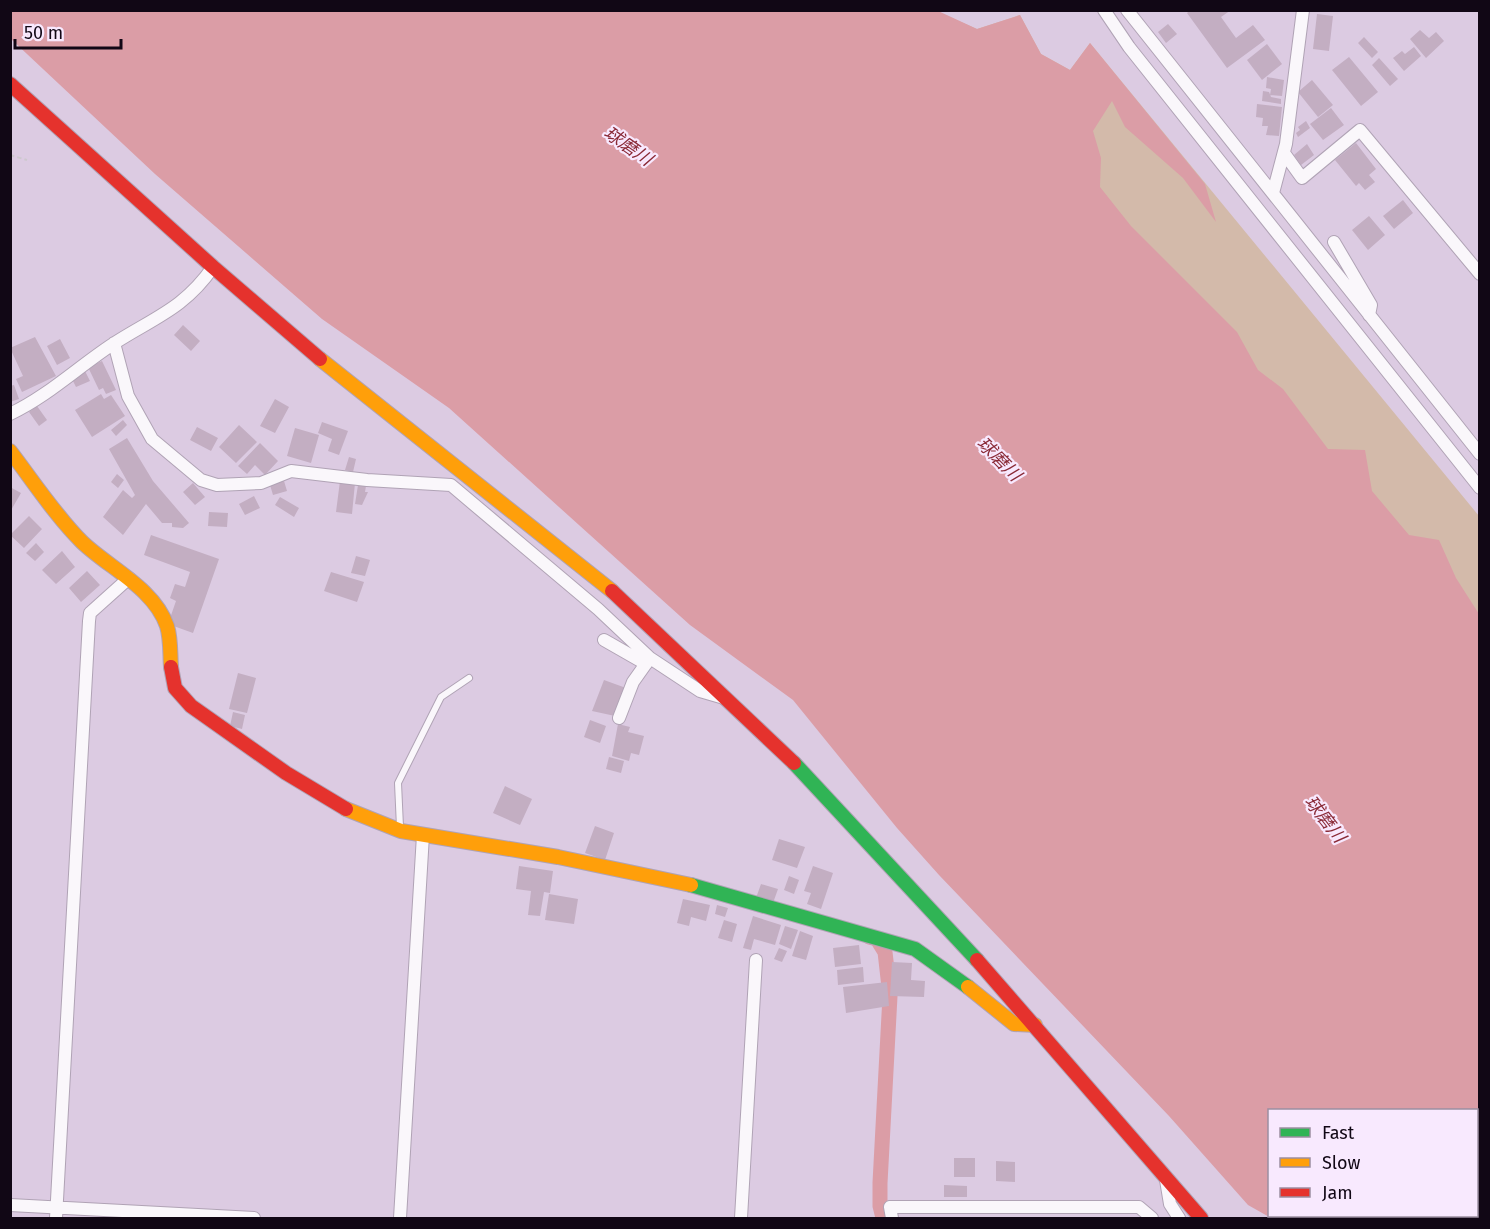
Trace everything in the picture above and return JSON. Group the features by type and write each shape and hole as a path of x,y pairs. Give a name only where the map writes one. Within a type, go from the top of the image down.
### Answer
{"street":[{"path":"1104,10 1129,46 1479,488"},
{"path":"1127,10 1479,454"},
{"path":"1273,193 1284,153 1303,10"},
{"path":"10,84 213,267 327,365 616,594 770,738 1035,1025 1201,1218"},
{"path":"1284,153 1302,178 1360,130 1479,274"},
{"path":"1334,242 1371,305 1369,315"},
{"path":"10,414 30,405 114,343 171,310 198,288 213,267"},
{"path":"114,343 128,396 152,439 201,480 217,485 261,483 291,471 367,480 451,485 598,609 648,661"},
{"path":"10,451 70,529 94,553 129,578 162,615 172,646 172,682 185,700 262,756 339,805 378,825 401,831 558,857 698,886 915,949 967,986 1014,1024 1035,1025"},
{"path":"57,1213 89,621 90,613 129,578"},
{"path":"604,640 648,661 700,691 727,699"},
{"path":"619,718 633,682 648,661"},
{"path":"400,1218 423,835"},
{"path":"741,1218 756,960"},
{"path":"1166,1180 1170,1204 1179,1218"},
{"path":"10,1206 57,1213 254,1218"},
{"path":"892,1218 890,1207 1139,1207 1152,1218"}],"lane":[{"path":"401,831 398,783 441,697 469,678"}],"path":[{"path":"10,155 27,160"}],"shaded area":[{"path":"936,11 977,29 1020,15 1041,54 1070,70 1090,43 1479,516 1479,714"}],"water":[{"name":"球磨川","path":"11,10 936,10 977,29 1020,15 1041,54 1070,70 1090,43 1205,184 1216,222 1183,178 1125,127 1112,101 1093,131 1101,158 1100,187 1131,226 1237,332 1258,370 1283,389 1328,449 1365,450 1372,491 1409,535 1439,540 1456,578 1479,614 1479,1218 1269,1217 1478,1217 1478,1109 1268,1109 1268,1216 1248,1205 1169,1116 939,875 897,828 793,700 690,625 449,408 322,319 155,174 11,39"}],"building":[{"path":"1190,10 1231,10 1221,17 1236,38 1253,25 1265,40 1227,68 1187,13"},
{"path":"1317,14 1333,16 1329,51 1313,49"},
{"path":"1168,24 1177,34 1166,43 1158,32"},
{"path":"1420,30 1429,38 1436,32 1444,41 1426,58 1410,39"},
{"path":"1364,37 1378,52 1372,58 1358,43"},
{"path":"1267,44 1282,64 1262,80 1247,60"},
{"path":"1414,47 1421,56 1404,71 1393,58 1402,51 1405,54"},
{"path":"1349,57 1378,92 1361,106 1332,70"},
{"path":"1379,58 1398,79 1390,86 1372,65"},
{"path":"1267,77 1284,80 1282,96 1270,95 1271,89 1266,88"},
{"path":"1312,80 1333,105 1318,117 1298,92"},
{"path":"1263,91 1269,92 1271,97 1281,99 1281,104 1262,101"},
{"path":"1257,104 1282,107 1279,136 1266,135 1268,126 1262,126 1263,118 1256,117"},
{"path":"1331,108 1344,125 1323,140 1310,124"},
{"path":"1306,121 1310,128 1298,137 1296,133 1300,130 1298,127"},
{"path":"1356,143 1376,169 1369,175 1375,182 1365,190 1359,183 1356,186 1335,160"},
{"path":"1307,144 1314,155 1301,165 1294,155"},
{"path":"1403,200 1413,213 1394,229 1383,216"},
{"path":"1369,216 1385,235 1368,250 1352,230"},
{"path":"183,325 200,341 191,351 174,335"},
{"path":"35,337 56,376 22,392 16,379 23,376 10,348"},
{"path":"60,339 70,358 57,365 47,346"},
{"path":"102,361 116,390 106,394 103,388 99,390 88,367"},
{"path":"84,369 90,381 76,387 70,375"},
{"path":"14,385 19,399 10,402 10,386"},
{"path":"101,394 104,399 111,395 125,416 92,437 75,410"},
{"path":"275,399 289,407 275,433 260,426"},
{"path":"37,406 47,420 39,426 29,412"},
{"path":"123,420 127,425 116,436 111,430"},
{"path":"322,422 348,431 339,455 328,451 332,439 318,433"},
{"path":"239,425 257,442 236,463 219,447"},
{"path":"197,427 218,438 211,451 190,440"},
{"path":"295,428 319,435 311,463 287,456"},
{"path":"127,438 153,481 189,523 183,528 172,527 172,523 162,523 146,504 123,535 103,517 123,490 132,498 135,495 109,449"},
{"path":"260,443 278,461 265,475 255,465 247,474 238,466"},
{"path":"349,457 356,459 353,472 345,470"},
{"path":"117,474 124,480 118,488 111,482"},
{"path":"284,481 287,491 273,495 270,485"},
{"path":"340,481 355,483 352,514 336,512"},
{"path":"193,483 205,497 195,505 183,492"},
{"path":"358,485 366,486 365,492 368,492 362,505 355,504"},
{"path":"10,487 21,493 10,512"},
{"path":"254,496 260,508 245,515 239,504"},
{"path":"280,497 299,508 294,517 275,505"},
{"path":"209,512 228,513 227,527 208,526"},
{"path":"29,516 42,529 24,548 10,535"},
{"path":"151,535 219,559 193,633 168,624 176,601 170,598 175,584 185,587 190,572 144,555"},
{"path":"36,543 44,552 35,561 26,553"},
{"path":"62,551 75,567 56,584 42,570"},
{"path":"356,556 370,560 365,576 351,573"},
{"path":"87,571 100,585 81,602 69,588"},
{"path":"331,572 364,582 357,602 324,591"},
{"path":"238,673 256,678 247,713 229,709"},
{"path":"604,680 626,688 615,716 592,711"},
{"path":"233,712 245,715 242,729 230,726"},
{"path":"590,720 606,726 600,743 584,737"},
{"path":"618,724 630,727 628,732 644,736 639,755 631,753 629,761 612,756"},
{"path":"609,757 624,761 621,773 606,769"},
{"path":"505,786 532,799 520,825 493,813"},
{"path":"595,826 614,833 605,860 585,853"},
{"path":"779,839 805,847 797,868 772,860"},
{"path":"519,866 553,871 550,893 544,892 540,916 528,915 531,891 516,889"},
{"path":"813,866 833,873 821,909 807,904 811,893 804,891"},
{"path":"789,876 799,880 794,894 784,890"},
{"path":"761,884 778,889 773,903 756,898"},
{"path":"549,894 578,899 574,924 545,920"},
{"path":"683,899 710,905 706,921 691,917 689,926 677,923"},
{"path":"717,905 728,908 725,917 715,914"},
{"path":"753,916 781,925 775,945 754,939 751,950 743,948"},
{"path":"724,920 737,924 732,942 718,938"},
{"path":"785,926 798,930 791,949 779,944"},
{"path":"800,931 813,936 806,960 792,956"},
{"path":"859,945 861,964 835,967 833,948"},
{"path":"779,948 787,951 782,962 774,959"},
{"path":"892,962 912,963 911,980 925,981 924,997 890,996"},
{"path":"863,967 864,982 838,985 837,970"},
{"path":"887,982 889,1006 846,1013 843,987"},
{"path":"954,1158 975,1158 975,1177 954,1177"},
{"path":"996,1161 1015,1162 1015,1182 996,1181"},
{"path":"944,1185 967,1186 967,1197 944,1197"}],"waterway":[{"path":"869,937 877,939 885,952 890,996 880,1183 880,1206 883,1218"}],"traffic: fast":[{"path":"794,763 977,960"},
{"path":"691,885 915,949 968,987"}],"traffic: slow":[{"path":"320,359 612,591"},
{"path":"10,451 72,532 152,600 167,626 171,667"},
{"path":"346,809 401,831 558,857 691,885"},
{"path":"968,987 1014,1024 1035,1025"}],"traffic: jam":[{"path":"10,84 213,267 320,359"},
{"path":"612,591 794,763"},
{"path":"171,667 175,688 191,706 286,773 346,809"},
{"path":"977,960 1201,1218"}]}
